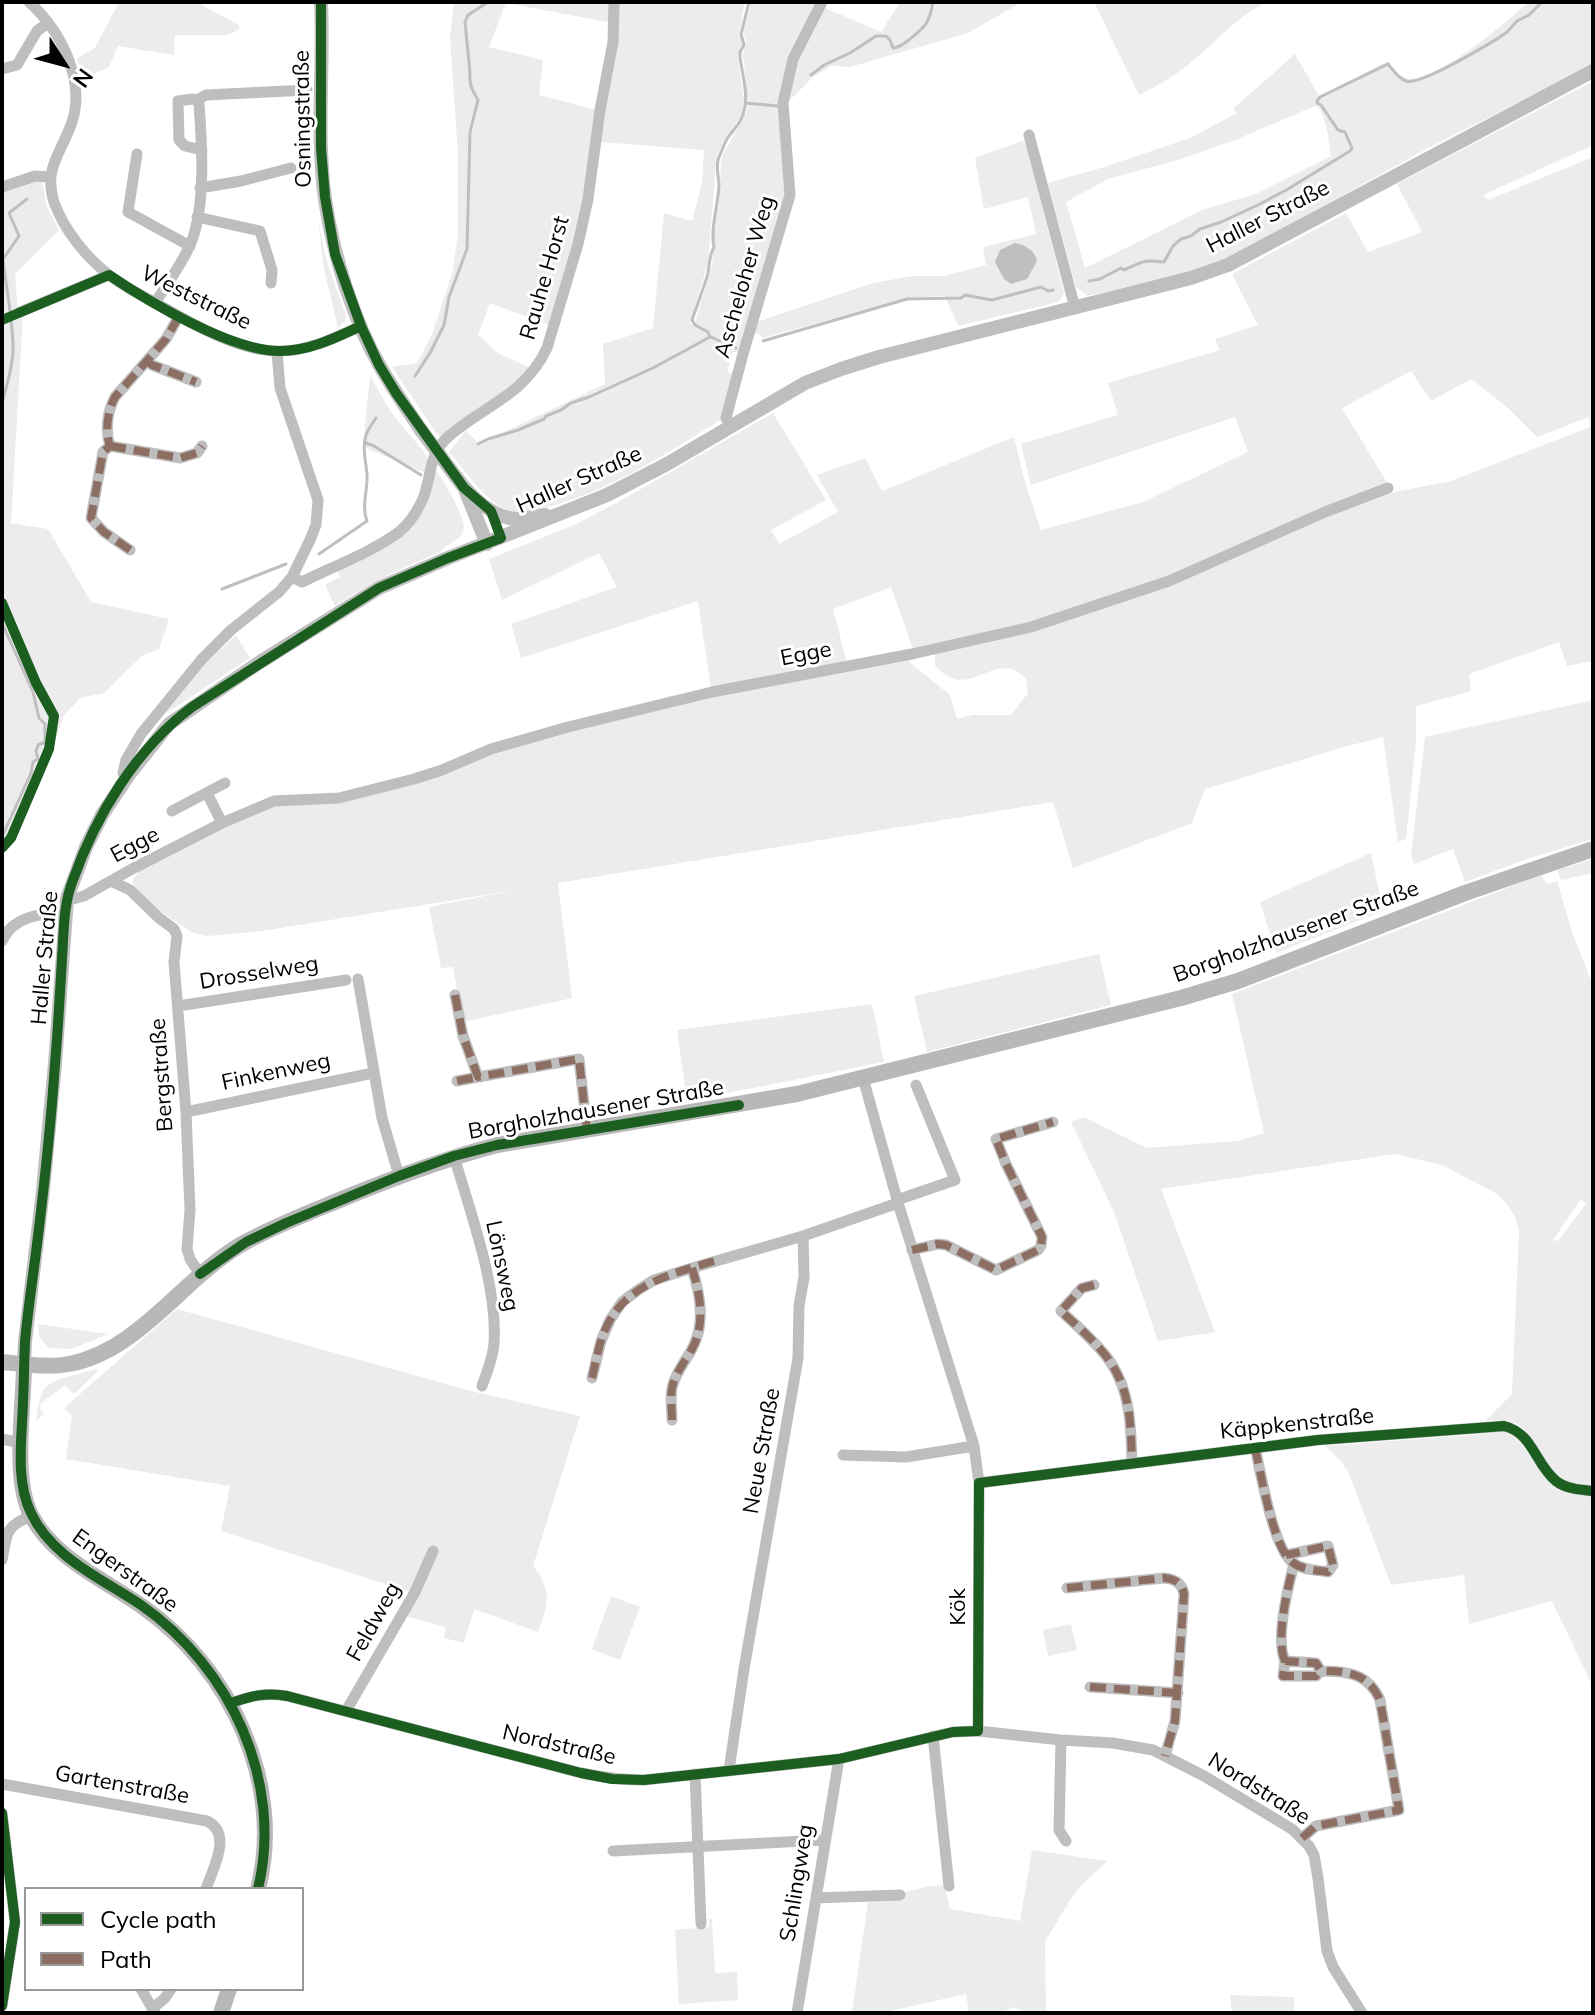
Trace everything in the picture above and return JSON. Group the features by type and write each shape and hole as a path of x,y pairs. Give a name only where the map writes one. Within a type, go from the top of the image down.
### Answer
{"main road":[{"name":"Borgholzhausener Straße","path":"2,1362 66,1365 110,1350 142,1327 200,1274 246,1242 318,1209 454,1156 497,1145 783,1097 1181,998 1238,981 1465,893 1593,849"},
{"name":"Engerstraße","path":"24,1364 22,1481 31,1516 66,1557 176,1632 209,1670 231,1703 250,1749 263,1799 265,1831 258,1887"},
{"path":"221,2013 228,1991"}],"street":[{"path":"2,187 35,176 50,177 57,153 72,123 76,102 74,75 64,49 48,23 29,2"},
{"name":"Osningstraße","path":"321,2 321,148 325,197 335,254 379,365 421,430 460,482 494,541"},
{"name":"Rauhe Horst","path":"292,577 302,582 399,532 422,502 438,448 524,382 541,362 578,244 588,199 613,42 614,2"},
{"name":"Ascheloher Weg","path":"730,425 726,418 739,367 790,195 783,103 793,59 822,2"},
{"path":"2,69 17,65 37,31 48,23"},
{"name":"Haller Straße","path":"24,1364 55,1064 67,898 97,826 128,776 169,724 260,662 379,588 607,495 667,464 805,383 879,357 1191,278 1228,265 1593,71"},
{"path":"202,150 185,146 179,140 178,101 197,100 206,95 307,90"},
{"path":"155,303 190,246 197,217 202,150 197,100"},
{"path":"1029,135 1075,308"},
{"path":"137,154 128,212 190,246"},
{"path":"200,188 291,168"},
{"name":"Weststraße","path":"50,177 61,218 93,260 109,275 179,316 244,346 277,352 316,345 361,326"},
{"path":"197,217 260,231 272,270 271,283"},
{"name":"Weststraße","path":"20,312 109,275"},
{"path":"110,446 106,434 111,404 166,339 179,316"},
{"path":"128,776 123,773 123,768 133,746 202,659 292,577 316,525 318,500 280,388 277,352"},
{"path":"147,361 196,382"},
{"path":"110,446 180,458 197,453 202,446"},
{"path":"110,446 103,452 91,518 104,532 130,550"},
{"name":"Osningstraße","path":"460,482 491,511 494,541"},
{"name":"Egge","path":"67,898 84,896 222,823 274,801 339,798 414,779 491,749 608,717 712,692 912,654 1031,627 1169,581 1325,512 1388,488"},
{"path":"491,511 506,518 519,519 566,513"},
{"name":"Egge","path":"172,811 225,783"},
{"path":"207,793 222,823"},
{"path":"130,890 132,869"},
{"name":"Bergstraße","path":"111,881 130,890 176,932 174,962 190,1210 187,1249 200,1274"},
{"path":"2,941 7,931 33,916 65,914"},
{"name":"Drosselweg","path":"178,1006 352,980 373,1073"},
{"path":"455,995 463,1036 478,1077"},
{"path":"457,1081 579,1059 587,1130"},
{"path":"373,1073 399,1176"},
{"name":"Finkenweg","path":"186,1112 373,1073"},
{"name":"Kök","path":"863,1078 912,1250 974,1446 979,1483 978,1731"},
{"path":"592,1378 610,1320 622,1302 654,1280 803,1236 955,1180 916,1085"},
{"path":"912,1250 946,1245 996,1270 1038,1250 1042,1237 996,1139 1053,1122"},
{"name":"Lönsweg","path":"454,1156 488,1276 494,1319 494,1347 482,1386"},
{"name":"Neue Straße","path":"729,1770 798,1358 799,1306 804,1277 803,1236"},
{"path":"672,1420 671,1390 674,1379 694,1345 700,1321 701,1303 692,1268"},
{"path":"1094,1285 1082,1288 1061,1311 1110,1361 1123,1384 1131,1422 1132,1464"},
{"name":"Käppkenstraße","path":"979,1483 1318,1440 1504,1426 1522,1434 1553,1479 1569,1487 1593,1491"},
{"path":"2,1439 21,1443"},
{"path":"843,1455 906,1457 974,1446"},
{"path":"1255,1448 1274,1526 1290,1560 1281,1652 1285,1661 1316,1663 1321,1671 1343,1671 1365,1679 1375,1689 1380,1700 1399,1810 1316,1826 1302,1838"},
{"path":"2,1557 9,1528 31,1516"},
{"name":"Feldweg","path":"346,1711 415,1592 433,1551"},
{"path":"1067,1588 1164,1578 1178,1582 1183,1588 1178,1693 1175,1721 1165,1756"},
{"path":"1090,1687 1178,1693"},
{"name":"Nordstraße","path":"231,1703 255,1694 272,1693 612,1779 644,1780 839,1759 953,1732 978,1731 1153,1750 1277,1820 1302,1838 1314,1855 1327,1951 1333,1967 1362,2013"},
{"path":"933,1736 949,1886"},
{"path":"1061,1740 1059,1830 1066,1841"},
{"name":"Schlingweg","path":"797,2013 839,1759"},
{"path":"695,1774 701,1924"},
{"name":"Gartenstraße","path":"2,1784 207,1821 214,1825 221,1837 207,1887"},
{"path":"2,1813 21,1923 2,2006"},
{"path":"613,1851 824,1840"},
{"path":"816,1898 900,1895"},
{"path":"142,1991 154,2011 170,1991"}],"shaded area":[{"path":"119,2 196,2 239,25 239,29 228,35 175,35 174,55 118,46 109,67 83,79 77,58 95,48"},
{"path":"454,2 612,2 613,23 506,3 489,47 543,60 539,95 597,110 585,197 574,245 549,325 490,303 478,335 498,353 532,369 442,438 392,367 417,363 432,334 453,271 458,233 458,155 450,38"},
{"path":"618,2 745,2 738,56 744,110 717,154 708,263 690,323 692,325 712,264 722,156 747,111 743,55 746,42 743,32 751,2 818,2 779,101 786,184 784,207 739,352 733,352 727,372 734,374 722,419 612,483 565,502 516,513 488,497 449,452 466,431 477,442 605,384 603,344 653,328 664,213 692,221 702,183 704,150 600,142"},
{"path":"900,2 1022,2 968,33 850,67 831,66 813,77 787,103 798,60 823,7 881,32"},
{"path":"1094,2 1267,2 1236,23 1182,69 1139,95"},
{"path":"1529,2 1593,2 1593,65 1426,149 1239,253 1190,273 1087,296 1076,287 1048,183 1190,138 1237,113 1233,109 1295,54 1319,96 1388,61 1400,75 1418,78 1451,62","holes":["1317,105 1327,130 1331,156 1256,194 1202,210 1085,268 1066,202 1108,179 1235,140"]},
{"path":"1593,81 1593,145 1483,195 1488,200 1593,157 1593,661 1567,666 1559,642 1469,674 1471,691 1416,706 1416,741 1406,839 1398,842 1383,737 1205,789 1192,823 1073,868 1053,802 558,883 572,998 463,1022 453,967 441,968 429,907 516,890 262,931 208,936 193,933 155,908 136,890 132,880 142,868 274,806 339,802 570,730 712,697 908,661 950,695 957,719 973,715 1011,715 1028,693 1026,679 1008,669 967,679 951,678 935,666 935,653 1031,630 1390,493 1451,481 1590,427 1589,417 1537,437 1508,408 1471,379 1431,401 1411,371 1342,408 1388,484 1167,577 1030,622 913,649 891,587 833,609 847,663 711,689 698,601 521,658 511,624 617,587 599,553 502,600 489,559 576,524 773,413 826,500 771,530 779,544 838,512 817,475 865,458 882,491 1014,437 1041,530 1143,502 1248,452 1235,417 1031,485 1021,444 1118,415 1108,383 1220,350 1215,339 1258,325 1232,274 1346,213 1368,252 1422,232 1397,184"},
{"path":"1022,141 1026,143 1064,293 1059,302 958,326 945,296 907,298 763,338 758,333 752,335 756,322 873,283 913,276 944,276 986,265 983,247 1036,234 1028,197 984,209 975,158"},
{"path":"37,179 42,182 47,207 59,230 15,274 18,315 23,314 11,523 48,529 91,602 169,619 159,649 142,656 104,693 80,698 64,715 21,823 2,852 2,191"},
{"path":"318,220 326,259 346,316 338,328 324,269"},
{"path":"1015,243 1029,249 1037,261 1027,279 1011,284 1004,279 995,262 1000,250"},
{"path":"370,375 392,413 423,451 449,491 461,516 463,532 440,552 386,576 335,606 325,585 340,577 337,570 402,534 422,513 429,495 431,475 363,447"},
{"path":"236,635 250,658 165,714 206,663"},
{"path":"1593,700 1593,839 1465,882 1453,849 1414,864 1411,855 1425,737"},
{"path":"1371,853 1383,911 1276,953 1260,902"},
{"path":"1593,859 1593,873 1561,880 1557,870"},
{"path":"1541,875 1547,884 1557,881 1593,986 1593,1486 1568,1483 1556,1476 1527,1433 1516,1424 1485,1421 1512,1394 1519,1231 1515,1216 1494,1192 1442,1165 1395,1154 1161,1189 1215,1332 1158,1341 1114,1212 1071,1122 1084,1117 1147,1148 1237,1141 1264,1133 1232,994","holes":["1581,1199 1586,1204 1558,1241 1553,1240"]},
{"path":"1099,954 1111,1005 927,1052 914,996"},
{"path":"872,1004 884,1062 687,1101 677,1030"},
{"path":"177,1309 471,1391 580,1416 533,1566 544,1583 547,1598 538,1632 474,1609 464,1643 444,1638 446,1627 405,1616 410,1592 221,1531 230,1486 66,1459 72,1416 64,1408"},
{"path":"38,1324 108,1334 72,1349 48,1348 39,1336"},
{"path":"96,1369 98,1371 75,1393 65,1385 41,1403 40,1409 44,1414 36,1421 40,1399 49,1384"},
{"path":"1502,1430 1521,1444 1550,1479 1593,1496 1593,1687 1552,1601 1469,1624 1464,1575 1391,1585 1349,1474 1325,1446"},
{"path":"611,1596 640,1607 620,1660 592,1649"},
{"path":"1071,1624 1077,1650 1048,1656 1043,1630"},
{"path":"1032,1850 1107,1861 1076,1891 1045,1941 1046,2013 1026,2013 1014,2007 999,2013 969,2013 966,1994 881,2013 852,2013 868,1902 904,1900 904,1892 944,1885 950,1909 1020,1921"},
{"path":"709,1919 712,1919 715,1973 737,1972 738,2000 679,2004 675,1930 709,1927"},
{"path":"1230,1995 1294,1997 1294,2013 1232,2013"}],"waterway":[{"path":"415,376 444,325 449,297 467,249 470,132 478,100 471,84 465,22 468,15 488,2"},
{"path":"478,444 544,419 571,403 653,368 710,337 692,320 714,247 718,160 745,107 740,52 744,45 741,34 749,2"},
{"path":"811,75 876,36 886,36 893,48 902,45 926,24 933,2"},
{"path":"1089,281 1143,262 1164,262 1181,239 1258,205 1350,151 1352,148 1345,132 1338,130 1317,103 1320,97 1388,64 1406,81 1424,78 1497,39 1542,2"},
{"path":"746,103 778,106"},
{"path":"2,405 13,349 3,259 19,236 9,213 27,199"},
{"path":"763,341 907,299 961,298 965,295 992,300 1041,287 1053,290"},
{"path":"711,337 736,348"},
{"path":"319,554 367,521 364,445 376,418"},
{"path":"366,443 421,475"},
{"path":"222,589 286,564"},
{"path":"2,623 33,692 39,718 45,724 45,742 38,745 38,759 33,762 2,837"}],"marked path":[{"path":"130,550 104,532 91,518 103,452 110,446 107,428 109,415 115,397 166,339 179,316"},
{"path":"147,361 196,382"},
{"path":"110,446 180,458 197,453 202,446"},
{"path":"455,995 463,1036 478,1077 579,1059 587,1130"},
{"path":"457,1081 478,1077"},
{"path":"912,1250 946,1245 996,1270 1038,1250 1042,1237 996,1139 1053,1122"},
{"path":"592,1378 609,1322 631,1295 661,1278 714,1261"},
{"path":"672,1420 673,1383 699,1329 699,1298 692,1268"},
{"path":"1094,1285 1082,1288 1061,1311 1109,1360 1122,1384 1128,1410 1132,1464"},
{"path":"1255,1448 1264,1491 1285,1554 1292,1562 1296,1565 1309,1569 1328,1572 1333,1565 1328,1546 1286,1555"},
{"path":"1285,1661 1282,1627 1294,1564"},
{"path":"1067,1588 1164,1578 1182,1587 1175,1721 1165,1756"},
{"path":"1302,1838 1316,1826 1399,1810 1380,1700 1369,1684 1356,1675 1321,1671 1316,1663 1285,1661 1283,1676 1316,1676 1321,1671"},
{"path":"1090,1687 1178,1693"}],"cycle path":[{"path":"258,1887 264,1848 263,1808 256,1768 243,1730 224,1694 200,1660 173,1631 141,1605 65,1555 40,1529 23,1487 21,1444 25,1342 50,1129 66,909 73,880 93,831 136,763 192,707 379,588 501,538 491,511 464,488 379,365 335,254 325,197 321,148 321,2"},
{"path":"2,320 109,275 190,323 259,349 300,349 361,326"},
{"path":"2,603 36,683 54,716 49,749 11,838 2,848"},
{"path":"200,1274 246,1242 286,1223 454,1156 497,1145 739,1105"},
{"path":"231,1703 259,1695 287,1696 612,1779 644,1780 839,1759 953,1732 978,1731 979,1483 1318,1440 1504,1426 1528,1442 1549,1474 1560,1484 1593,1491"},
{"path":"2,1813 15,1922 2,2006"}]}
